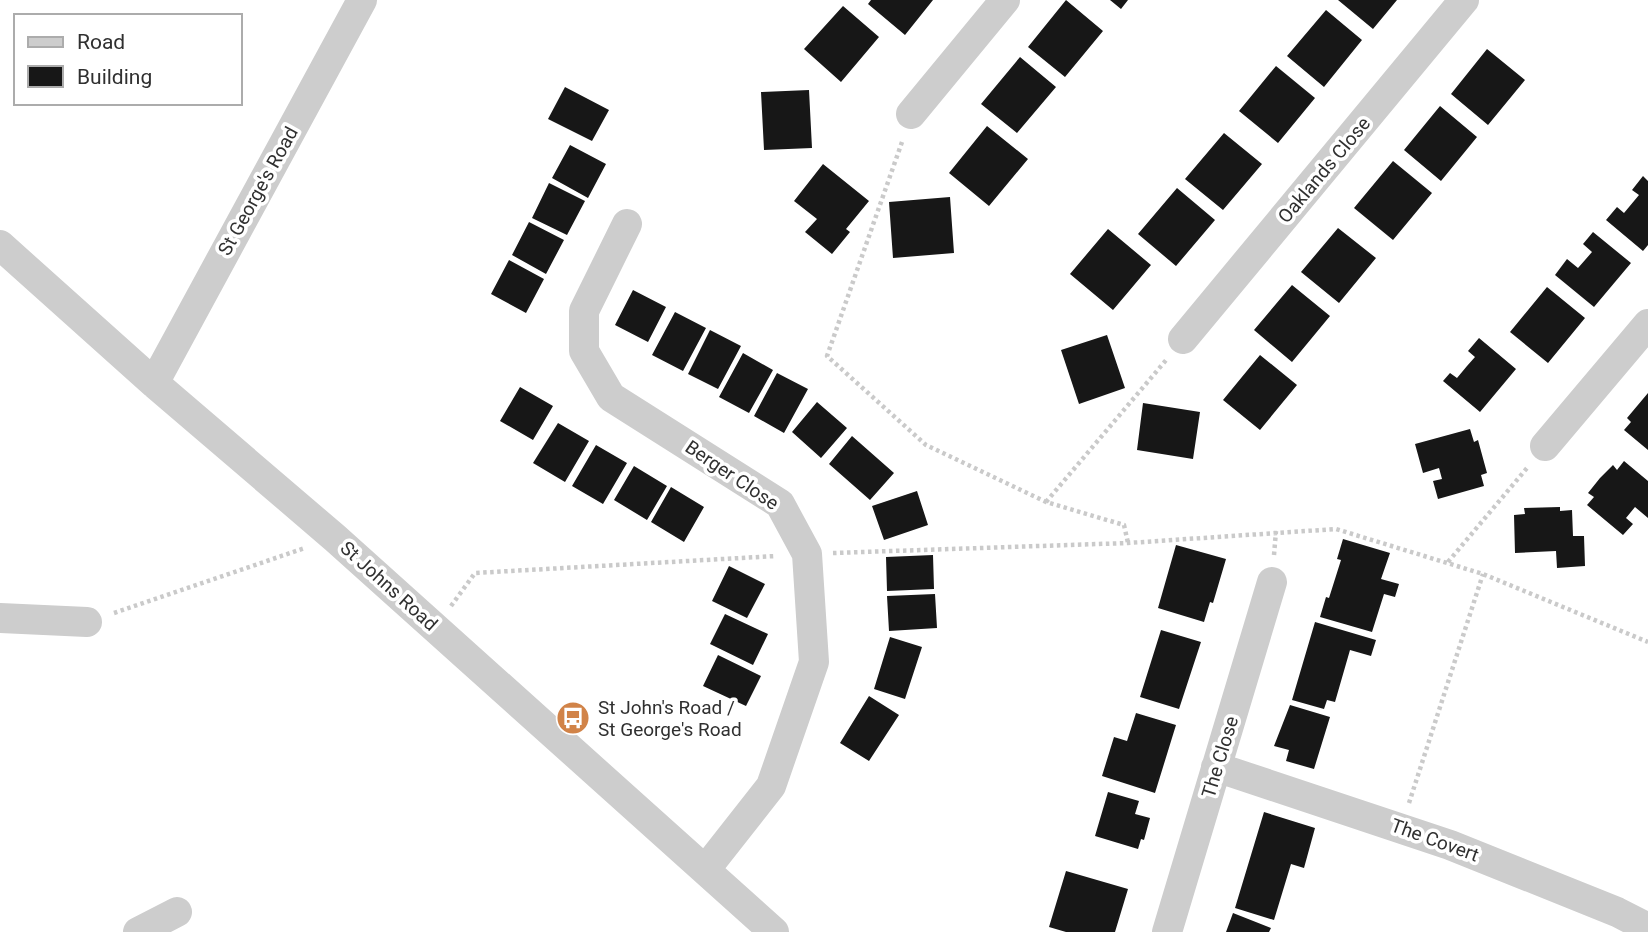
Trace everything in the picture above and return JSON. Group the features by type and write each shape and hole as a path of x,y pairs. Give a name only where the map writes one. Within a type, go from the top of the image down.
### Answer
{"street":[{"name":"St George's Road","path":"154,383 362,0"},
{"path":"911,114 1005,0"},
{"name":"Oaklands Close","path":"1183,340 1464,0"},
{"name":"Berger Close","path":"627,224 584,311 584,351 611,397 780,504 807,554 814,662 771,786 705,870"},
{"name":"St Johns Road","path":"0,245 154,383 335,538 774,932"},
{"path":"1545,446 1648,324"},
{"name":"The Close","path":"1167,932 1272,582"},
{"path":"0,618 87,622"},
{"name":"The Covert","path":"1216,767 1401,827 1604,907 1648,928"},
{"path":"138,932 177,912"}],"path":[{"path":"911,114 827,356 926,445 1046,502 1124,525 1128,543"},
{"path":"1046,502 1183,340"},
{"path":"1448,562 1545,446"},
{"path":"435,629 475,573 807,554 1128,543 1336,529 1483,574 1648,642"},
{"path":"87,622 335,538"},
{"path":"1401,827 1483,574"}],"building":[{"path":"871,0 933,0 905,35 868,4"},
{"path":"1066,0 1103,31 1065,77 1028,47"},
{"path":"1110,0 1128,0 1121,9"},
{"path":"1338,0 1397,0 1373,29"},
{"path":"843,6 879,37 841,82 804,49"},
{"path":"1326,10 1362,40 1324,87 1287,56"},
{"path":"1487,49 1525,80 1488,125 1451,94"},
{"path":"1020,57 1056,87 1017,133 981,104"},
{"path":"1276,66 1315,98 1278,143 1239,111"},
{"path":"565,87 609,110 592,141 548,119"},
{"path":"809,90 812,148 764,150 761,92"},
{"path":"1440,106 1477,137 1441,181 1404,150"},
{"path":"987,126 1028,159 989,206 949,173"},
{"path":"1224,133 1262,164 1223,210 1185,179"},
{"path":"570,145 606,164 588,198 552,178"},
{"path":"1393,161 1432,193 1393,240 1354,208"},
{"path":"823,164 869,201 846,229 850,232 832,254 805,232 817,219 794,201"},
{"path":"1643,176 1648,181 1648,245 1643,251 1606,220 1617,207 1624,213 1639,195 1632,190"},
{"path":"549,183 585,201 567,235 532,218"},
{"path":"1177,188 1215,220 1176,266 1138,234"},
{"path":"950,197 954,253 893,258 889,202"},
{"path":"529,222 564,240 546,274 512,255"},
{"path":"1338,228 1376,258 1339,303 1301,272"},
{"path":"1108,229 1151,265 1113,310 1070,274"},
{"path":"1593,232 1631,263 1594,307 1555,275 1567,259 1578,268 1592,252 1583,244"},
{"path":"509,260 544,279 526,313 491,294"},
{"path":"1292,285 1330,316 1292,362 1254,330"},
{"path":"1547,287 1585,318 1548,363 1510,332"},
{"path":"633,290 666,307 648,342 615,325"},
{"path":"675,312 706,328 683,371 652,355"},
{"path":"710,330 741,346 718,389 688,374"},
{"path":"1107,335 1125,388 1079,404 1061,350"},
{"path":"1479,338 1516,369 1480,412 1443,381 1450,373 1457,378 1475,357 1468,351"},
{"path":"743,353 773,370 749,413 719,397"},
{"path":"1260,355 1297,385 1260,430 1223,400"},
{"path":"777,373 808,389 784,433 754,416"},
{"path":"520,387 553,406 533,440 500,421"},
{"path":"1648,393 1648,450 1624,430 1631,422 1627,418"},
{"path":"817,402 847,428 821,458 792,432"},
{"path":"1143,403 1200,412 1193,459 1137,450"},
{"path":"558,423 589,441 565,482 533,463"},
{"path":"1470,429 1474,442 1478,440 1487,473 1481,475 1484,486 1438,499 1433,481 1442,479 1439,468 1423,473 1415,444"},
{"path":"852,436 894,473 870,500 829,464"},
{"path":"596,445 627,463 603,504 572,486"},
{"path":"1624,461 1648,481 1648,518 1635,507 1626,518 1633,524 1623,535 1587,505 1594,497 1588,493 1600,478 1613,465 1617,470"},
{"path":"634,466 667,486 647,520 614,500"},
{"path":"671,487 704,507 684,542 651,522"},
{"path":"917,491 928,525 884,540 872,506"},
{"path":"1560,507 1560,511 1572,510 1573,536 1584,536 1585,566 1557,568 1556,551 1515,553 1514,515 1525,514 1524,508"},
{"path":"1343,539 1390,553 1381,579 1399,584 1395,597 1384,594 1372,632 1320,617 1341,560 1337,559"},
{"path":"1176,545 1226,559 1213,603 1210,602 1204,622 1158,608"},
{"path":"933,555 934,589 887,591 886,557"},
{"path":"729,566 765,584 747,618 712,601"},
{"path":"935,594 937,628 889,631 887,596"},
{"path":"725,614 768,634 753,665 710,644"},
{"path":"1315,622 1376,640 1371,656 1350,650 1335,702 1327,700 1324,709 1292,700"},
{"path":"1161,630 1201,642 1179,709 1140,697"},
{"path":"890,637 922,647 905,699 874,689"},
{"path":"718,655 761,676 746,706 703,686"},
{"path":"869,696 899,715 869,761 840,743"},
{"path":"1290,705 1330,717 1314,769 1286,761 1289,750 1274,746"},
{"path":"1136,713 1176,725 1155,793 1102,776 1114,737 1127,741"},
{"path":"1108,792 1139,801 1135,814 1150,818 1144,840 1141,839 1138,849 1095,836"},
{"path":"1264,812 1315,828 1304,868 1291,864 1274,920 1235,908"},
{"path":"1066,871 1128,889 1115,932 1066,932 1049,927"},
{"path":"1233,913 1271,928 1269,932 1226,932"}],"place":[{"name":"St John's Road / St George's Road","path":"573,718"}]}
